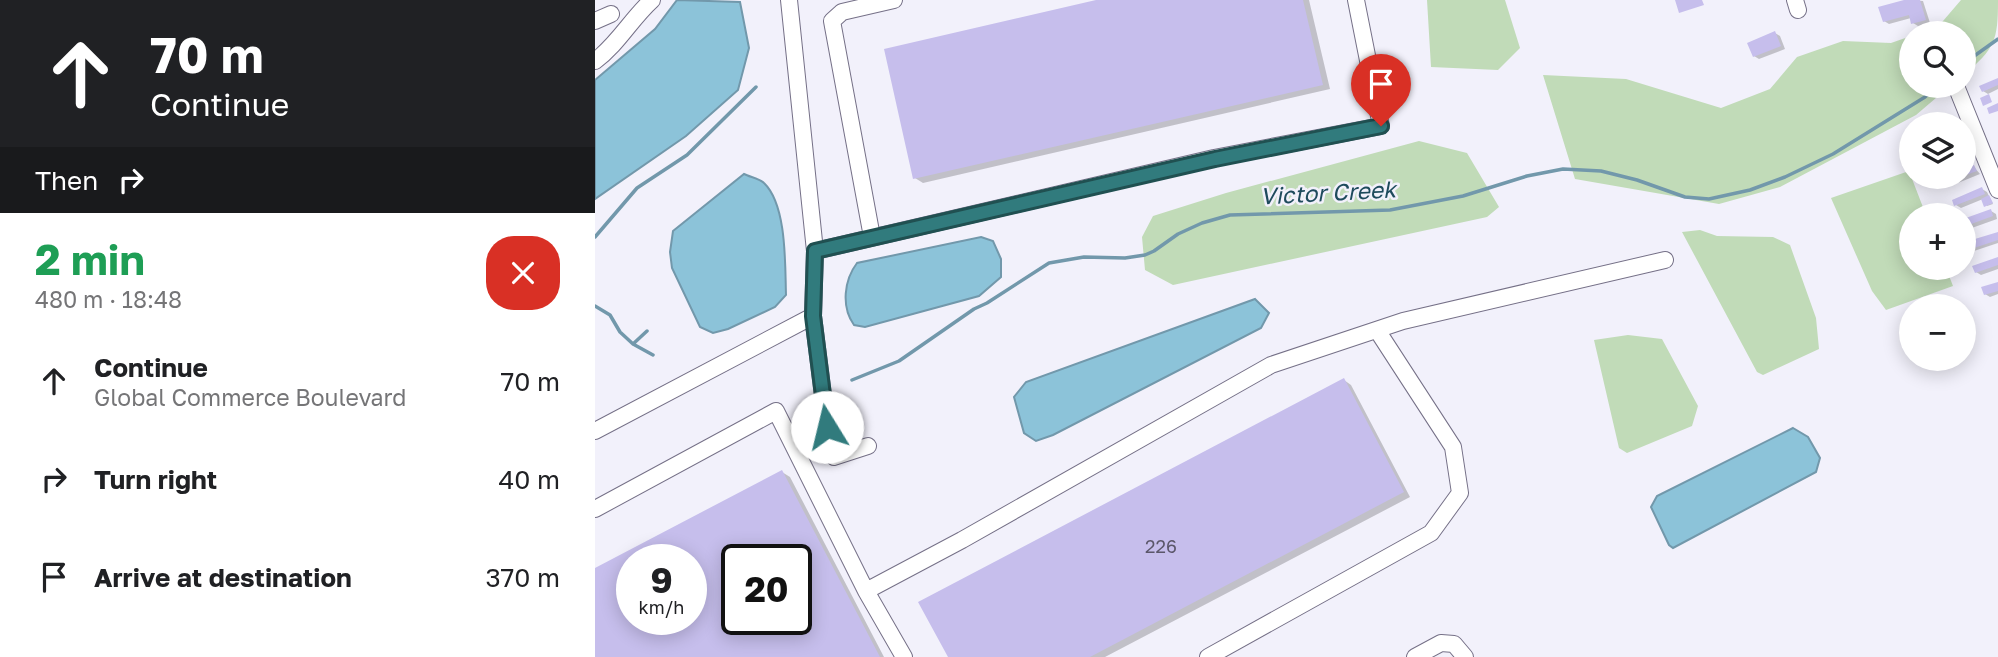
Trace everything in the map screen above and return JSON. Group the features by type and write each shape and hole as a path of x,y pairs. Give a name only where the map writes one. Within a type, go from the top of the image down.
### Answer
{"street":[{"path":"595,61 618,40 639,12 652,0"},
{"path":"789,0 815,251 813,316 820,381 834,457 868,446"},
{"path":"872,237 832,21 842,12 894,0"},
{"path":"815,251 1215,159 1381,126 1356,0"},
{"path":"595,21 611,13"},
{"path":"1961,98 1998,190"},
{"path":"866,591 962,540 1271,365 1403,321 1665,260"},
{"path":"595,431 813,316"},
{"path":"1208,657 1431,533 1460,493 1453,447 1377,330"},
{"path":"595,509 776,411 866,591 904,657"},
{"path":"1415,657 1441,643 1454,644 1465,657"}],"green space":[{"path":"1427,0 1505,0 1520,48 1498,70 1431,67"},
{"path":"1961,0 1998,0 1993,43 1976,64 1976,21 1943,21"},
{"path":"1899,40 1899,98 1936,98 1920,112 1899,112 1899,124 1780,187 1719,204 1575,179 1543,75 1626,79 1721,108 1770,89 1797,57 1843,41 1891,43"},
{"path":"1419,141 1467,153 1499,207 1487,217 1173,285 1145,270 1142,237 1153,216 1226,193"},
{"path":"1899,174 1899,189 1916,189 1921,203 1899,203 1899,280 1951,280 1953,286 1931,294 1899,294 1899,305 1886,310 1872,291 1831,198"},
{"path":"1700,230 1717,236 1773,237 1790,245 1816,318 1819,349 1763,375 1757,372 1682,232"},
{"path":"1628,335 1662,339 1698,406 1692,426 1627,453 1619,448 1594,340"}],"water":[{"path":"677,0 740,2 749,48 738,90 686,136 595,199 595,80 655,29"},
{"path":"744,174 764,183 777,206 785,252 786,295 775,307 728,329 713,333 700,327 672,268 670,252 673,231"},
{"path":"981,237 993,241 1001,259 1001,277 979,296 865,327 854,325 847,310 846,294 849,277 857,263"},
{"path":"1255,299 1269,313 1261,328 1053,435 1036,441 1024,433 1014,397 1026,382"},
{"path":"1793,428 1808,437 1820,458 1816,472 1673,548 1669,545 1651,507 1657,496"}],"building":[{"path":"1096,0 1303,0 1323,85 913,179 884,49"},
{"path":"1675,0 1702,0 1704,5 1679,13"},
{"path":"1904,0 1920,0 1926,20 1910,21 1909,15 1883,22 1878,7"},
{"path":"1775,31 1781,46 1753,57 1747,43"},
{"path":"1998,78 1998,85 1982,92 1979,86"},
{"path":"1989,94 1992,102 1983,106 1980,98"},
{"path":"1998,103 1998,111 1989,114 1987,108"},
{"path":"1982,187 1985,194 1962,203 1953,203 1952,200"},
{"path":"1989,195 1993,203 1984,207 1981,199"},
{"path":"1991,209 1993,216 1976,222 1976,214"},
{"path":"1998,232 1998,240 1976,247 1976,239"},
{"path":"1998,257 1998,265 1976,273 1976,265"},
{"path":"1998,282 1998,291 1984,295 1981,287"},
{"path":"1344,378 1404,492 1090,657 948,657 918,602"},
{"path":"782,470 880,657 595,657 595,568 616,557 616,635 707,635 707,544 641,544"}],"waterway":[{"name":"Victor Creek","path":"1976,55 1998,39"},
{"path":"595,237 637,188 687,155 756,87"},
{"name":"Victor Creek","path":"852,380 899,361 974,309 1049,263 1084,257 1125,258 1145,255 1178,234 1230,215 1390,210 1463,196 1527,176 1563,169 1601,171 1685,197 1709,199 1750,190 1785,177 1833,154 1923,98"},
{"name":"Victor Creek","path":"595,306 610,315 620,332 633,344 653,355"},
{"path":"633,344 647,331"}],"route":[{"path":"827,427 813,316 815,251 1215,159 1381,126"}]}
